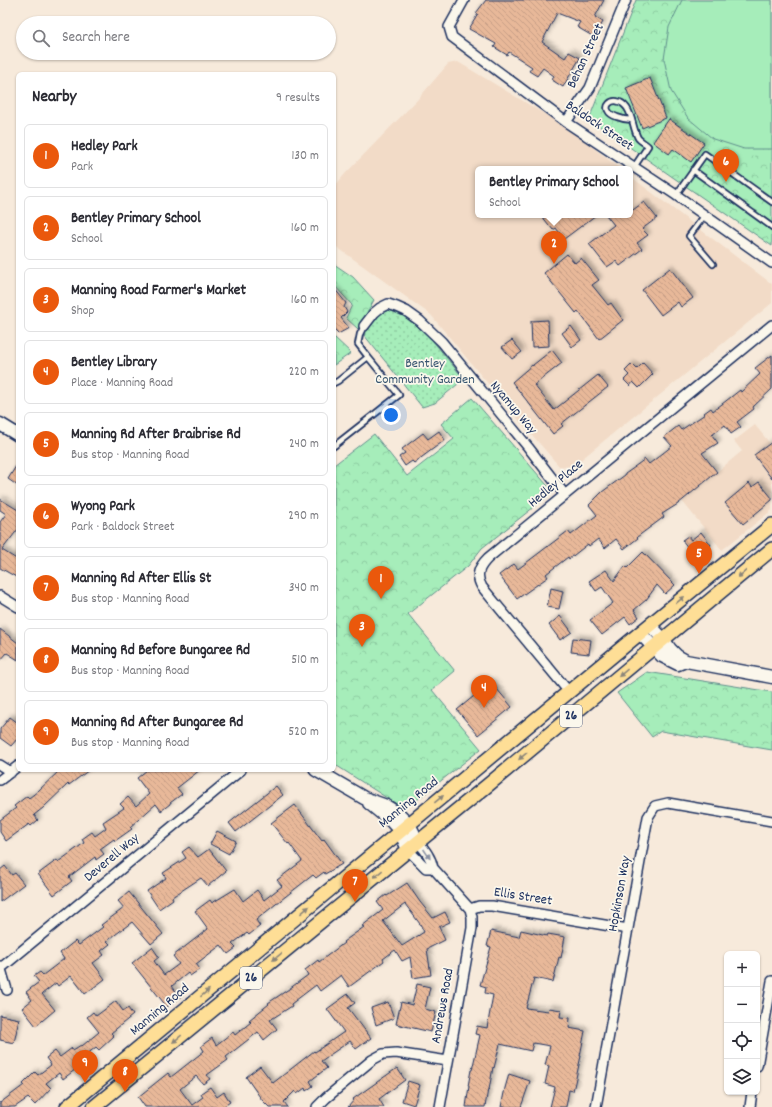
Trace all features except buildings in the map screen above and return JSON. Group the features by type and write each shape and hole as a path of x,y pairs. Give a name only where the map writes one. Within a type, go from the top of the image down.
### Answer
{"main road":[{"name":"Manning Road","path":"67,1107 772,525"},
{"name":"26","path":"94,1107 488,785 772,549"}],"street":[{"name":"Baldock Street","path":"464,0 449,27 452,37 566,122 632,166"},
{"name":"Behan Street","path":"566,122 590,88 626,0"},
{"name":"Baldock Street","path":"634,167 772,262"},
{"name":"Nyamup Way","path":"364,326 374,313 388,304 406,311 420,321 442,342 528,447 565,495"},
{"name":"Hedley Place","path":"569,692 482,587 478,577 481,566 488,558 772,325"},
{"path":"0,424 16,434"},
{"path":"0,596 16,606"},
{"path":"650,625 664,639 670,649 677,656 686,661 772,677"},
{"path":"640,633 662,656 678,664 686,661"},
{"path":"0,765 10,772"},
{"path":"0,780 16,768"},
{"name":"Deverell Way","path":"7,990 1,967 239,772"},
{"path":"319,772 364,798 386,806 399,814 413,846 426,868 433,868 470,909"},
{"name":"Hopkinson Way","path":"596,1107 648,817 655,806 668,803 772,821"},
{"name":"Ellis Street","path":"470,909 479,906 492,906 628,929"},
{"name":"Andrews Road","path":"440,1107 472,928 470,909"},
{"path":"758,1059 772,982"},
{"path":"317,1107 372,1060 383,1054 396,1053 448,1061"},
{"path":"750,1107 752,1095"}],"lane":[{"path":"632,120 616,117 611,114 607,110 608,104 613,101 624,104 629,111 632,120 638,138 648,146 634,167"},
{"path":"676,195 705,154 772,202"},
{"path":"693,170 772,227"},
{"path":"705,215 689,236 713,264"},
{"path":"336,444 399,395 358,344 360,334 364,326"},
{"path":"336,382 368,357"}],"shaded area":[{"path":"458,62 563,125 617,166 475,166 475,218 633,218 633,178 772,284 772,303 572,467 559,466 431,315 336,246 336,185 418,99 448,64"},
{"path":"755,425 772,446 772,510 722,550 682,501 742,451 734,441"}],"green space":[{"path":"636,0 772,0 772,246 589,119"},
{"path":"682,0 772,0 772,149 744,149 713,139 688,118 671,91 664,59 669,27"},
{"path":"336,265 353,277 374,300 358,329 346,318 352,305 336,287"},
{"name":"Bentley Community Garden","path":"389,310 405,317 428,335 464,379 435,403 422,407 364,335 380,314"},
{"path":"336,339 351,353 336,364"},
{"path":"472,398 553,492 482,548 468,566 408,614 455,671 432,690 481,749 413,803 401,807 336,765 336,463 374,434 407,476 454,439 441,424"},
{"path":"647,672 772,692 772,750 661,731 652,737 617,693"}],"place":[{"name":"Wyong Park","path":"726,182"},
{"name":"Bentley Primary School","path":"554,264"},
{"name":"Manning Rd After Braibrise Rd","path":"699,574"},
{"name":"Hedley Park","path":"381,599"},
{"name":"Manning Road Farmer's Market","path":"362,647"},
{"name":"Bentley Library","path":"484,708"},
{"name":"Manning Rd After Ellis St","path":"355,902"},
{"name":"Manning Rd After Bungaree Rd","path":"85,1083"},
{"name":"Manning Rd Before Bungaree Rd","path":"125,1092"}]}
